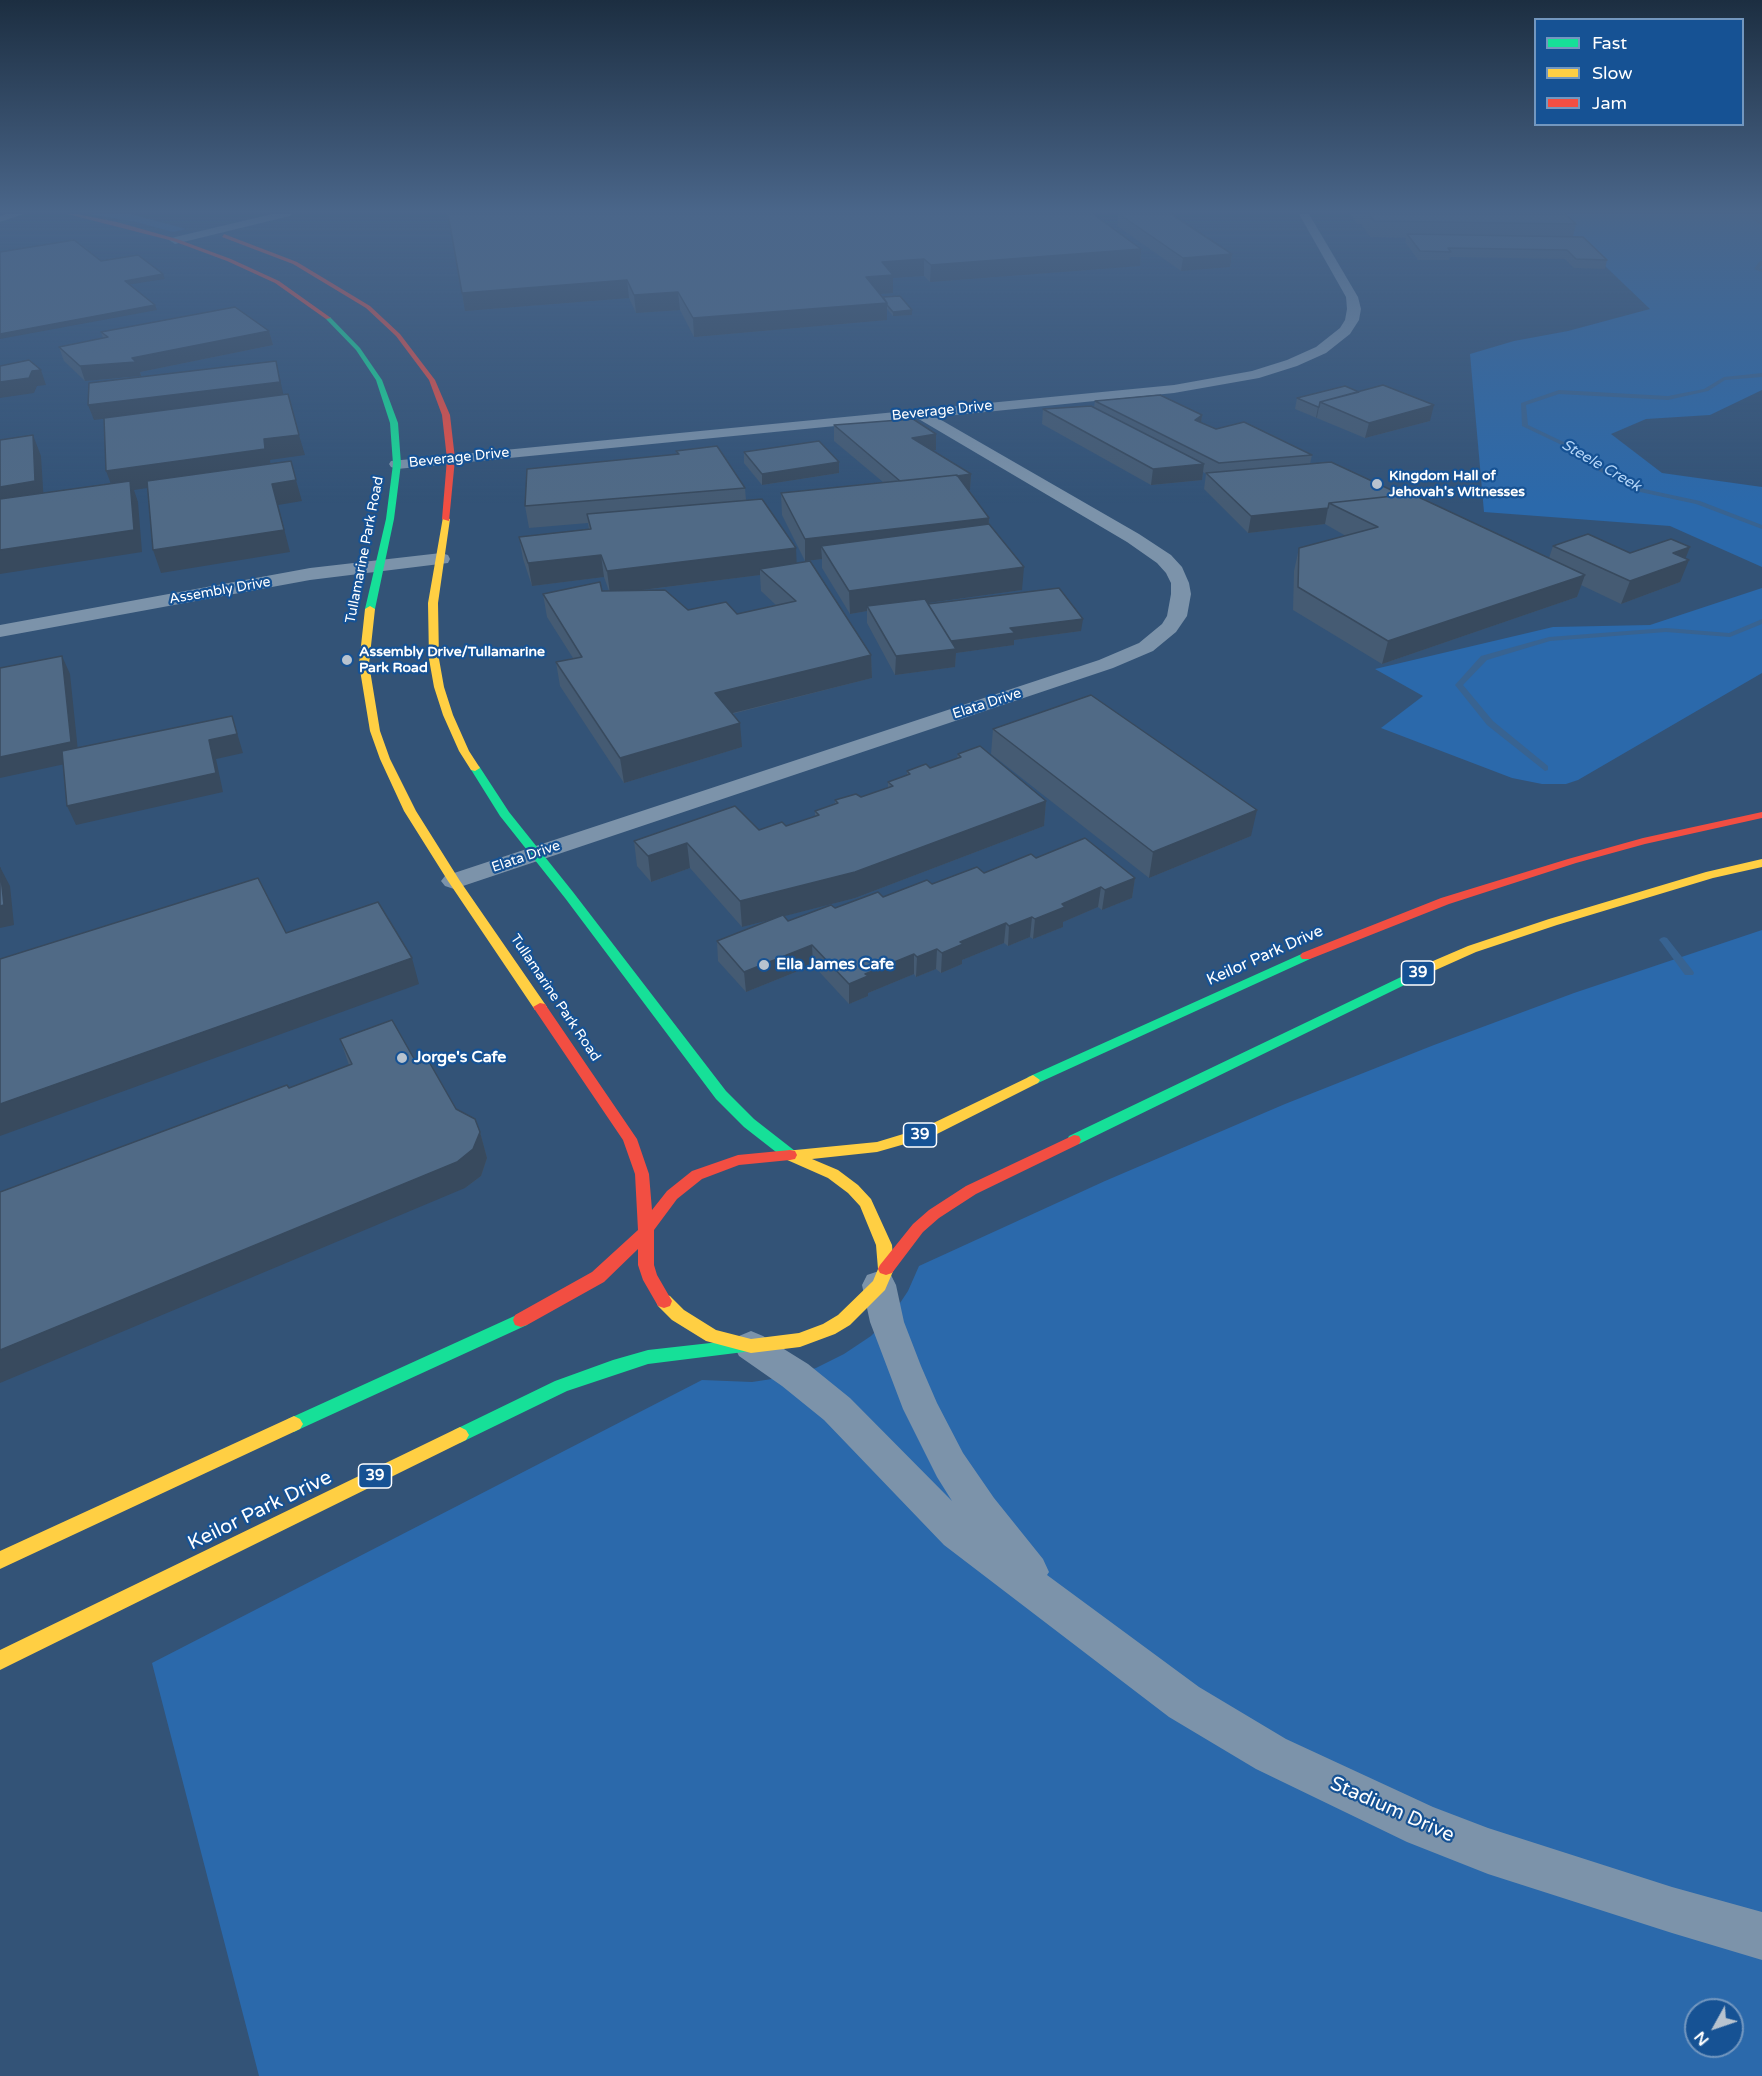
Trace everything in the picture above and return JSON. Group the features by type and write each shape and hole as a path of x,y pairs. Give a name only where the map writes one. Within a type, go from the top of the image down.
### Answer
{"street":[{"name":"Tullamarine Park Road","path":"318,311 347,337 379,380 395,432 397,465 390,519 368,614 364,663 375,731 385,759 410,811 454,881 630,1139 642,1174 646,1231"},
{"path":"370,311 411,350 432,380 446,415 451,459 449,503 433,603 432,632 439,687 448,715 464,751 483,783 535,854 569,895 721,1095 749,1123 792,1155 833,1174 853,1189 866,1203 884,1245 882,1277 887,1322 921,1409 950,1465 980,1510 1017,1558 1060,1607"},
{"name":"Beverage Drive","path":"397,465 1202,385 1254,375 1292,363 1321,350 1345,331 1352,320 1354,311"},
{"name":"Elata Drive","path":"454,881 1106,664 1146,646 1169,628 1177,616 1181,594 1180,582 1175,571 1164,559 1133,538 919,413"},
{"name":"Assembly Drive","path":"0,631 310,574 441,559"},
{"name":"Keilor Park Drive","path":"792,1155 877,1147 928,1132 1036,1079 1291,962 1444,901 1623,847 1762,815"},
{"name":"39","path":"646,1231 649,1276 668,1305 678,1315 704,1331 749,1346 800,1340 829,1329 859,1308 918,1228 951,1201 971,1190 1415,974 1472,949 1710,874 1762,863"},
{"name":"39","path":"0,1560 538,1312 598,1277 646,1231 672,1195 698,1175 738,1160 792,1155"},
{"path":"749,1346 795,1375 837,1409 958,1532 1060,1607"},
{"name":"Keilor Park Drive","path":"0,1660 561,1386 613,1367 648,1358 680,1352 749,1346"},
{"name":"Stadium Drive","path":"1060,1607 1123,1658 1184,1702 1271,1754 1357,1796 1423,1826 1488,1851 1672,1910 1762,1936"}],"shaded area":[{"path":"1643,311 1762,311 1762,390 1710,415 1646,419 1611,434 1662,473 1762,487 1762,567 1670,526 1484,512 1470,354 1514,341 1568,331"},
{"path":"1762,588 1762,673 1578,780 1566,784 1542,784 1512,778 1381,728 1423,696 1375,669 1553,627 1650,625"},
{"path":"1762,930 1762,2076 259,2076 152,1663 702,1380 752,1382 785,1377 816,1368 844,1354 871,1336 892,1315 908,1291 919,1266 1105,1181 1285,1104 1574,993"}],"building":[{"path":"0,311 124,311 0,334"},
{"path":"214,311 240,311 269,331 132,358 136,362 80,366 59,347 108,337 101,332"},
{"path":"689,311 785,311 693,318"},
{"path":"29,360 41,370 32,371 29,378 0,382 0,366"},
{"path":"276,361 280,382 88,405 89,383"},
{"path":"1383,385 1434,405 1369,423 1320,402"},
{"path":"1345,386 1359,392 1320,402 1319,407 1297,398"},
{"path":"288,394 299,435 264,439 265,449 106,471 104,418"},
{"path":"1160,395 1202,415 1195,420 1216,429 1244,422 1312,455 1219,463 1095,401"},
{"path":"1091,406 1204,464 1153,469 1043,409"},
{"path":"913,419 936,434 912,438 971,474 900,481 834,425"},
{"path":"33,435 35,481 0,487 0,440"},
{"path":"819,441 839,462 762,474 744,452"},
{"path":"717,446 745,488 525,506 527,469 679,454 676,451"},
{"path":"291,461 296,480 272,484 284,530 153,550 147,481"},
{"path":"1331,462 1402,495 1329,503 1328,508 1251,516 1206,473"},
{"path":"957,475 989,518 805,539 781,493"},
{"path":"130,481 134,530 0,550 0,499"},
{"path":"1412,494 1585,575 1388,641 1298,587 1299,548 1378,527 1329,503"},
{"path":"762,499 796,548 607,571 601,555 528,563 519,537 591,529 587,514"},
{"path":"989,524 1024,567 849,591 821,546"},
{"path":"1588,534 1630,553 1671,539 1690,547 1673,553 1689,560 1630,581 1553,546"},
{"path":"810,561 871,655 715,693 740,723 620,758 556,662 582,657 543,594 600,582 602,591 665,590 688,610 726,602 737,614 796,601 760,569"},
{"path":"1059,588 1083,619 1010,628 1015,633 951,641 928,604"},
{"path":"925,599 956,649 896,656 867,606"},
{"path":"62,656 71,742 0,757 0,668"},
{"path":"1091,695 1257,810 1153,852 993,729"},
{"path":"232,716 237,734 209,740 216,773 67,806 62,751"},
{"path":"980,746 1046,801 855,872 740,901 687,843 648,856 634,841 735,806 759,830 782,822 786,826 819,815 815,811 838,803 835,800 856,794 861,797 893,786 888,782 910,774 907,771 926,764 930,768 961,757 958,754"},
{"path":"1085,838 1135,878 1105,890 1101,887 1062,904 1065,907 1035,919 1032,917 1009,926 1006,923 960,942 963,944 942,953 937,949 917,957 914,954 865,974 868,976 849,984 812,945 744,972 717,941 783,915 788,921 831,905 835,908 878,892 883,897 927,880 932,884 977,867 984,873 1031,854 1036,858"},
{"path":"0,868 4,905 0,906"},
{"path":"258,878 286,933 378,902 412,958 0,1104 0,959"},
{"path":"392,1020 417,1064 428,1060 456,1109 475,1119 480,1132 473,1149 457,1162 0,1350 0,1192 287,1085 289,1088 352,1064 340,1039"}],"waterway":[{"name":"Steele Creek","path":"1762,375 1724,379 1706,390 1668,398 1559,392 1523,404 1525,426 1591,457 1601,470 1642,491 1698,502 1762,527"},
{"name":"Steele Creek","path":"1545,768 1490,723 1459,685 1484,658 1549,639 1666,630 1730,635 1762,621"},
{"name":"Steele Creek","path":"1664,940 1689,973"}],"traffic: fast":[{"path":"328,318 358,349 379,380 394,423 397,464 390,519 370,609"},
{"path":"475,768 504,814 569,895 721,1095 749,1123 790,1155"},
{"path":"1033,1080 1306,956"},
{"path":"1074,1140 1424,970"},
{"path":"294,1424 521,1320"},
{"path":"460,1435 561,1386 613,1367 648,1357 746,1346"}],"traffic: slow":[{"path":"446,519 433,603 434,659 439,687 448,715 464,751 475,768"},
{"path":"370,609 364,664 375,731 385,759 410,811 454,881 540,1007"},
{"path":"1424,970 1472,949 1553,922 1710,875 1762,863"},
{"path":"794,1155 877,1147 928,1132 1033,1080"},
{"path":"664,1301 678,1315 712,1336 751,1346 800,1340 829,1329 844,1320 869,1297 879,1285 886,1269 884,1245 866,1203 853,1189 833,1174 790,1155"},
{"path":"0,1560 294,1424"},
{"path":"0,1660 460,1435"}],"traffic: jam":[{"path":"318,311 328,318"},
{"path":"372,311 398,335 432,380 446,415 451,459 446,519"},
{"path":"1306,956 1445,901 1572,861 1643,841 1762,815"},
{"path":"540,1007 630,1139 642,1174 646,1229"},
{"path":"886,1269 918,1228 934,1214 971,1190 1074,1140"},
{"path":"664,1301 649,1276 646,1265 646,1229 672,1195 697,1175 738,1160 790,1155"},
{"path":"521,1320 598,1277 645,1233"}],"place":[{"name":"Kingdom Hall of Jehovah's Witnesses","path":"1377,484"},
{"name":"Assembly Drive/Tullamarine Park Road","path":"347,660"},
{"name":"Ella James Cafe","path":"764,965"},
{"name":"Jorge's Cafe","path":"402,1058"}]}
